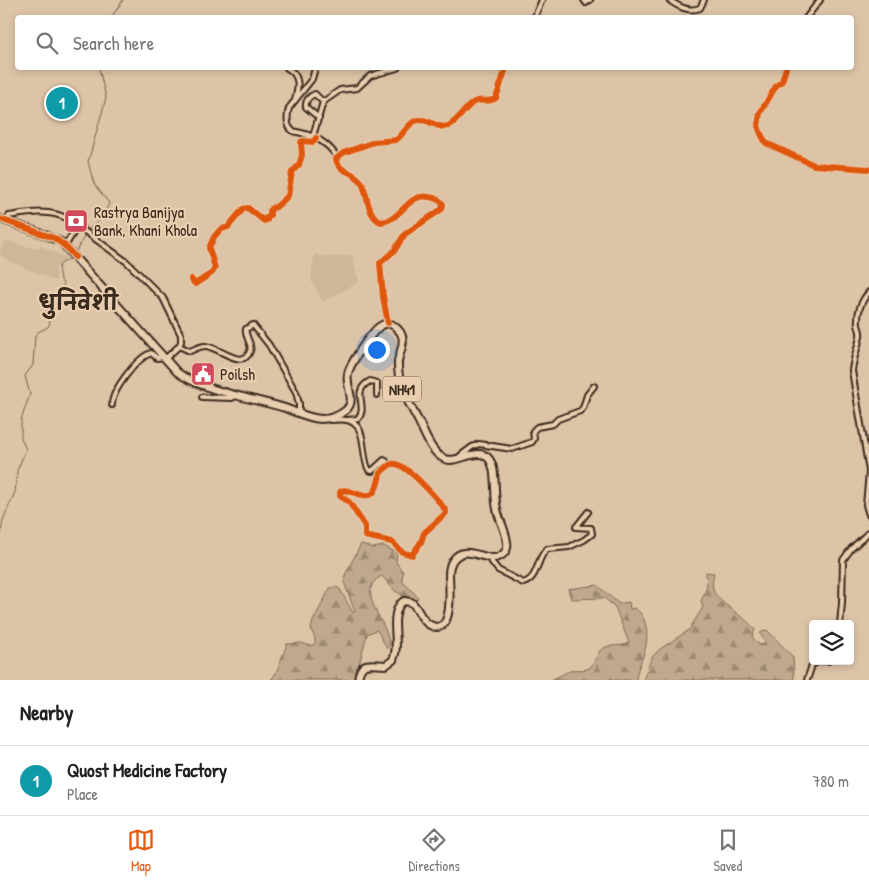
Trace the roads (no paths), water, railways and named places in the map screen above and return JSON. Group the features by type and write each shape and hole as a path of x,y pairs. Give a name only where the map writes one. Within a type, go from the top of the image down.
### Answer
{"highway":[{"path":"4,220 54,238 65,246 177,372 205,386 312,418 330,418 341,414 348,407 351,400 348,380 349,369 375,331 388,323"},
{"name":"NH41","path":"388,323 398,329 403,338 399,358 399,371 401,385 407,402 428,441 437,453 446,459 457,459"},
{"path":"358,680 360,670 364,666 372,664 386,665 393,660 396,650 395,616 400,604 406,601 411,602 425,621 432,626 439,626 445,620 450,610 449,575 453,560 459,555 466,553 495,558 505,552 508,543 497,510 493,466 489,459 480,454 471,454 457,459"}],"street":[{"path":"535,15 542,0"},
{"path":"584,0 586,3 590,0"},
{"path":"669,0 679,7 693,10 700,8 704,0"},
{"path":"808,15 820,0"},
{"path":"291,70 295,72 297,77 295,100"},
{"path":"314,70 312,79 288,111 289,124 294,131 314,137 328,145 337,157 336,162 339,167 345,172 356,176 361,182 372,213 377,220 384,222 389,220 411,201 420,196 436,198 443,204 442,209 405,234 394,251 380,263 383,297 388,323"},
{"path":"191,279 195,284 212,273 215,268 209,248 220,230 228,226 243,209 248,208 264,221 270,216 272,208 276,207 288,196 292,172 299,165 302,155 301,142 313,142 323,102 340,90 357,88 370,76 390,70"},
{"path":"337,157 374,142 396,140 417,120 428,121 443,127 450,125 474,102 492,102 496,98 505,70"},
{"path":"785,70 782,81 776,86 760,113 758,126 760,134 766,143 814,165 869,169"},
{"path":"319,118 306,107 306,102 312,95 316,94 323,102"},
{"path":"4,220 9,216 30,212 50,212 64,217 127,262 163,298 181,335 181,342 179,346 165,357 157,358 151,353 148,354 118,386 113,395 112,406"},
{"path":"65,246 77,227"},
{"path":"869,292 864,298 859,311 858,325 861,334 852,371 869,471 866,505 869,515"},
{"path":"179,346 190,351 204,346 210,347 234,359 239,359 250,353 251,348 245,334 248,326 253,325 269,345 296,392 299,413"},
{"path":"312,418 320,421 358,419 363,410 360,392 365,384 370,381 377,383 377,395"},
{"path":"457,459 472,446 479,444 512,449 532,442 534,439 533,431 537,427 553,424 558,419 576,413 583,408 587,395 594,386"},
{"path":"202,397 232,398 237,395"},
{"path":"347,420 355,425 363,438 366,465 369,470 372,471 381,461 386,460 386,463 380,474 375,493 365,496 344,490 340,492 340,496 349,502 365,526 365,536 392,542 402,552 412,555 421,542 424,533 446,511 424,485 398,464 392,464 380,474"},
{"path":"488,557 498,570 523,583 528,582 533,578 538,561 547,549 569,548 592,534 591,528 576,527 588,512"},
{"path":"840,620 843,560 851,549 869,532"},
{"path":"807,680 814,665"}],"waterway":[{"path":"113,15 123,0"},
{"path":"87,231 103,217 109,203 94,184 88,162 106,98 99,70"},
{"path":"75,253 85,235"},
{"path":"0,540 3,520 15,492 17,471 26,449 21,438 21,420 30,394 25,376 33,365 35,336 38,332 48,327 50,323 45,314 46,305 58,300 65,291 59,276 59,265 70,258"}],"place":[{"name":"Quost Medicine Factory","path":"62,103"},
{"name":"Rastrya Banijya Bank, Khani Khola","path":"76,221"},
{"name":"Poilsh","path":"203,374"}],"district":[{"name":"धुनिवेशी","path":"78,302"}]}
